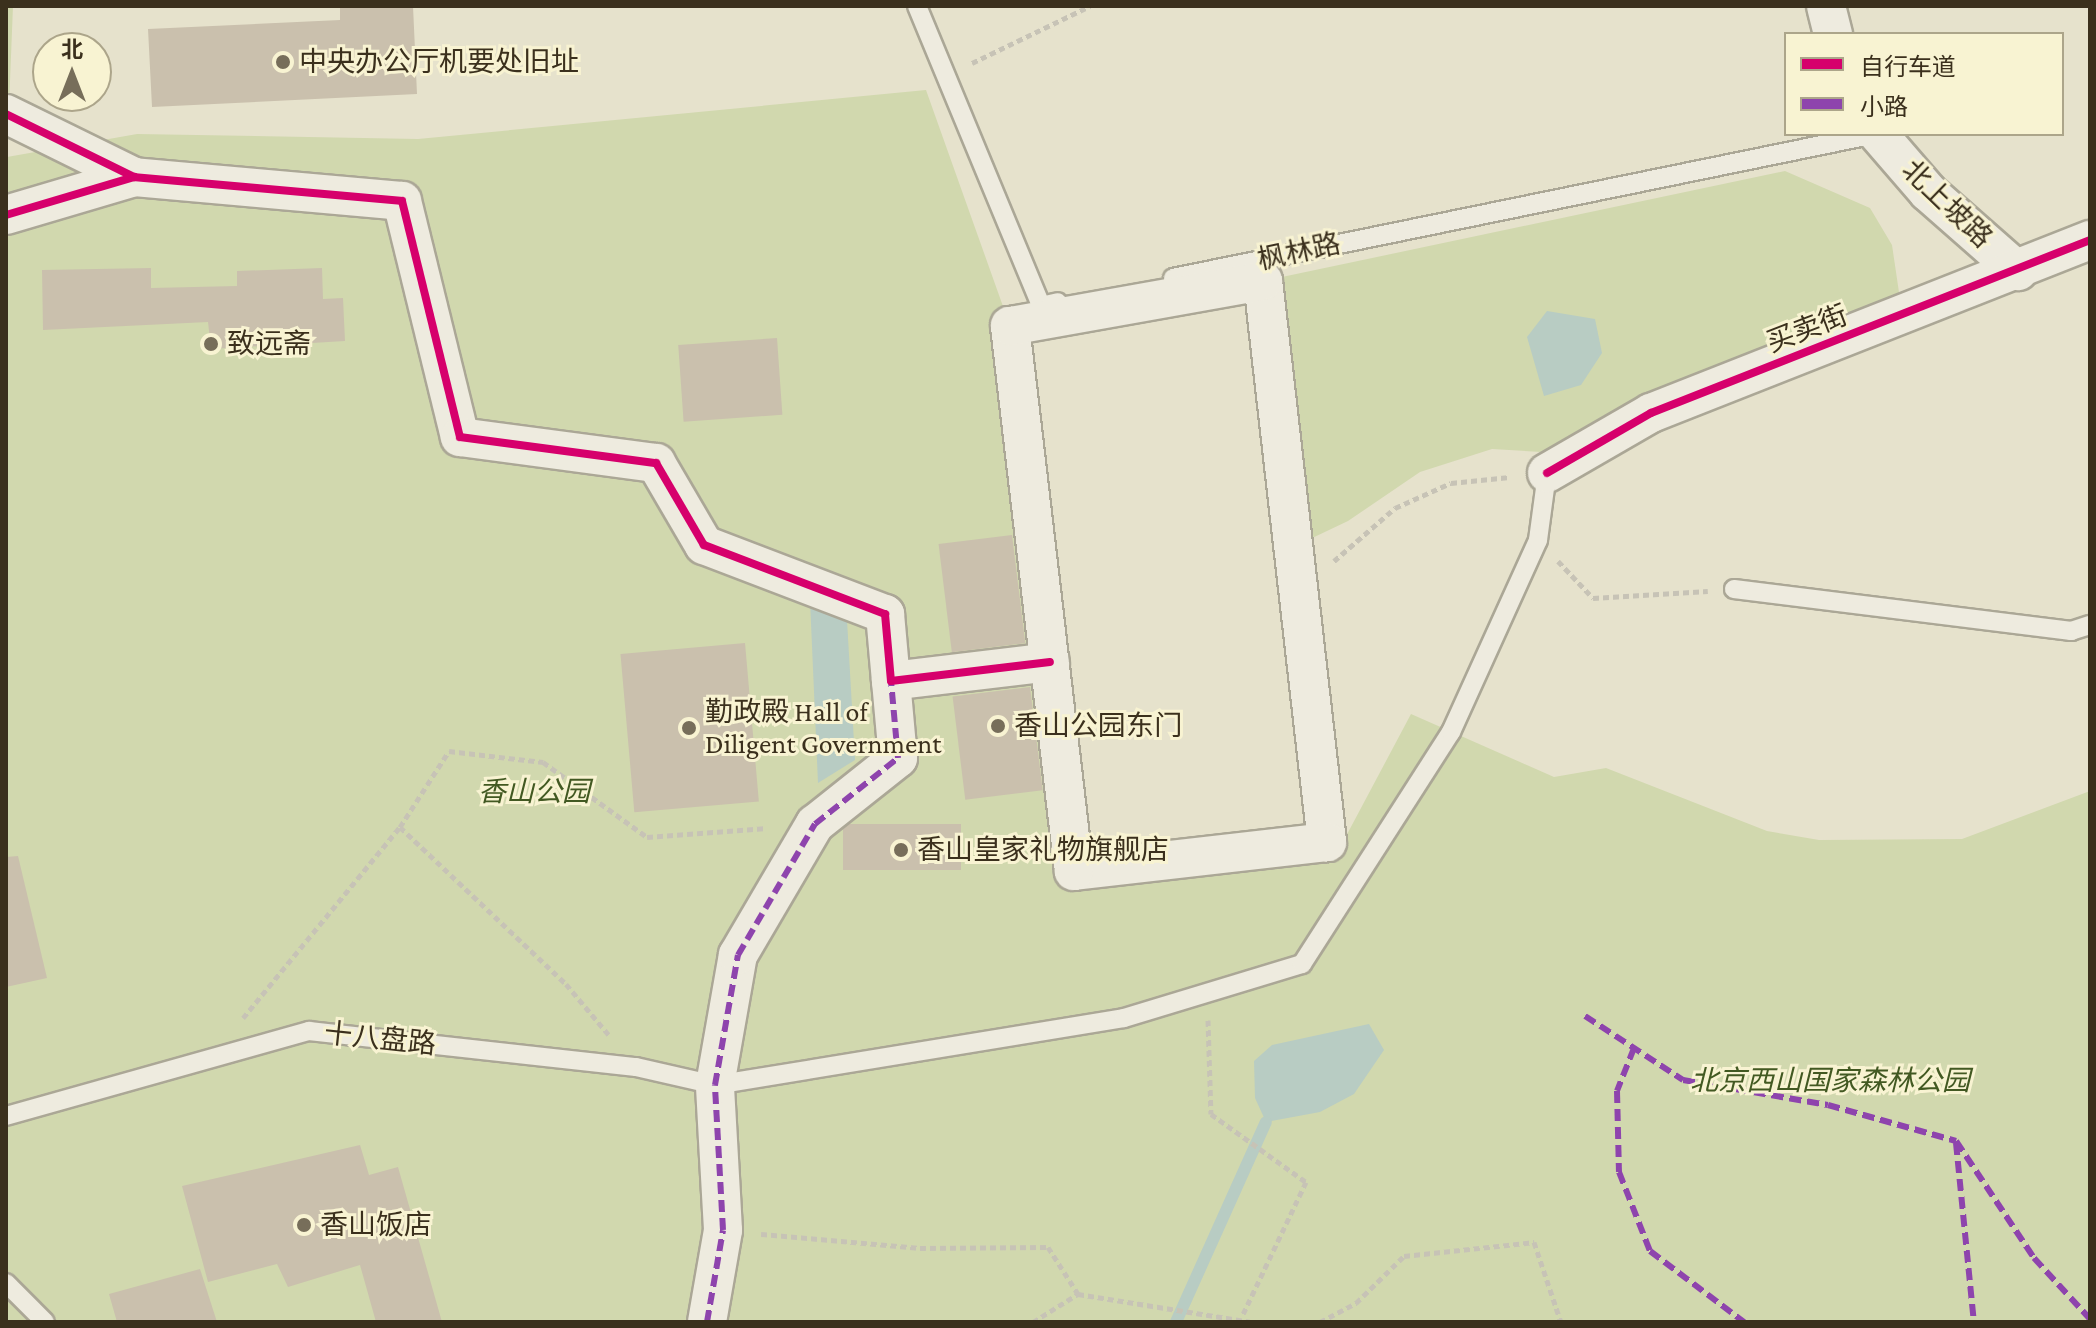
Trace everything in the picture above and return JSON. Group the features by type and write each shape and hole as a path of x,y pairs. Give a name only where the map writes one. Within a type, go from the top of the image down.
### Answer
{"street":[{"path":"1826,6 1832,32"},
{"path":"6,114 134,177 402,201 460,437 656,463 704,545 885,614 898,758 815,824 738,955 715,1085 723,1230 707,1322"},
{"name":"北上坡路","path":"1878,136 1928,192 2018,271"},
{"path":"6,215 134,177"},
{"name":"买卖街","path":"1547,473 1651,413 2018,271 2090,240"},
{"path":"1263,281 1294,586 1327,842 1074,871 1010,326 1263,281"},
{"path":"891,681 1050,662"}],"lane":[{"name":"枫林路","path":"917,6 1041,306 1866,136"},
{"path":"715,1085 1207,998 1302,964 1451,732 1538,540 1547,473"},
{"path":"1734,589 2071,631 2090,625"},
{"name":"十八盘路","path":"6,1116 309,1031 636,1067 715,1085"},
{"path":"6,1283 45,1322"}],"path":[{"path":"972,63 1090,6"},
{"path":"1294,586 1395,508 1451,483 1547,473"},
{"path":"1538,540 1593,598 1734,589"},
{"path":"209,1059 400,827 449,751 543,762 647,837 815,824"},
{"path":"400,827 566,984 636,1067"},
{"path":"1207,998 1211,1114 1306,1182 1242,1316"},
{"path":"723,1230 920,1248 1048,1247 1078,1294"},
{"path":"1320,1322 1356,1303 1404,1256 1534,1242 1561,1322"},
{"path":"1033,1322 1078,1294 1242,1316 1250,1322"}],"green space":[{"name":"香山公园","path":"6,6 13,6 7,157 137,134 418,139 926,90 1010,326 1075,871 1344,840 1411,714 1554,777 1606,768 1767,831 1819,840 1962,839 2090,791 2090,1322 6,1322"},
{"path":"1785,171 1870,208 1892,245 1900,299 1652,397 1541,452 1492,449 1420,472 1348,521 1289,549 1263,281"}],"shaded area":[{"path":"1547,311 1595,319 1602,353 1581,385 1544,396 1527,337"},
{"path":"810,600 847,620 855,760 818,783"},
{"path":"1369,1024 1384,1050 1354,1094 1320,1112 1266,1122 1255,1098 1254,1061 1272,1045"}],"building":[{"name":"中央办公厅机要处旧址","path":"340,6 413,6 417,94 152,107 148,29 340,20"},
{"path":"151,268 151,288 237,286 237,271 322,268 323,299 343,298 345,341 211,349 208,322 43,330 42,270"},
{"path":"777,338 782,415 684,422 678,345"},
{"path":"1012,535 1025,643 952,652 939,544"},
{"name":"勤政殿 Hall of Diligent Government","path":"745,643 759,801 634,812 620,654"},
{"path":"1030,687 1043,790 965,800 953,697"},
{"name":"香山皇家礼物旗舰店","path":"843,824 961,824 961,870 843,870"},
{"path":"18,856 47,978 6,987 6,857"},
{"name":"香山饭店","path":"360,1145 369,1175 398,1167 442,1322 376,1322 360,1265 288,1287 277,1264 208,1282 182,1186"},
{"path":"200,1269 217,1322 117,1322 109,1294"}],"waterway":[{"path":"1176,1322 1266,1122"}],"marked path":[{"path":"707,1322 723,1230 715,1085 738,955 815,824 898,758 891,681"},
{"path":"1585,1016 1683,1080 1828,1105 1956,1141 2034,1258 2090,1319"},
{"path":"1634,1048 1617,1091 1619,1172 1650,1251 1744,1322"},
{"path":"1956,1143 1974,1322"}],"cycle path":[{"path":"6,114 134,177"},
{"path":"6,215 134,177 402,201 460,437 656,463 704,545 885,614 891,681 1050,662"},
{"path":"1547,473 1651,413 2090,240"}],"place":[{"name":"中央办公厅机要处旧址","path":"283,62"},
{"name":"致远斋","path":"211,344"},
{"name":"香山公园东门","path":"998,726"},
{"name":"勤政殿 Hall of Diligent Government","path":"689,728"},
{"name":"香山皇家礼物旗舰店","path":"901,850"},
{"name":"香山饭店","path":"304,1225"}],"park label":[{"name":"北京西山国家森林公园","path":"1830,1081"}]}
